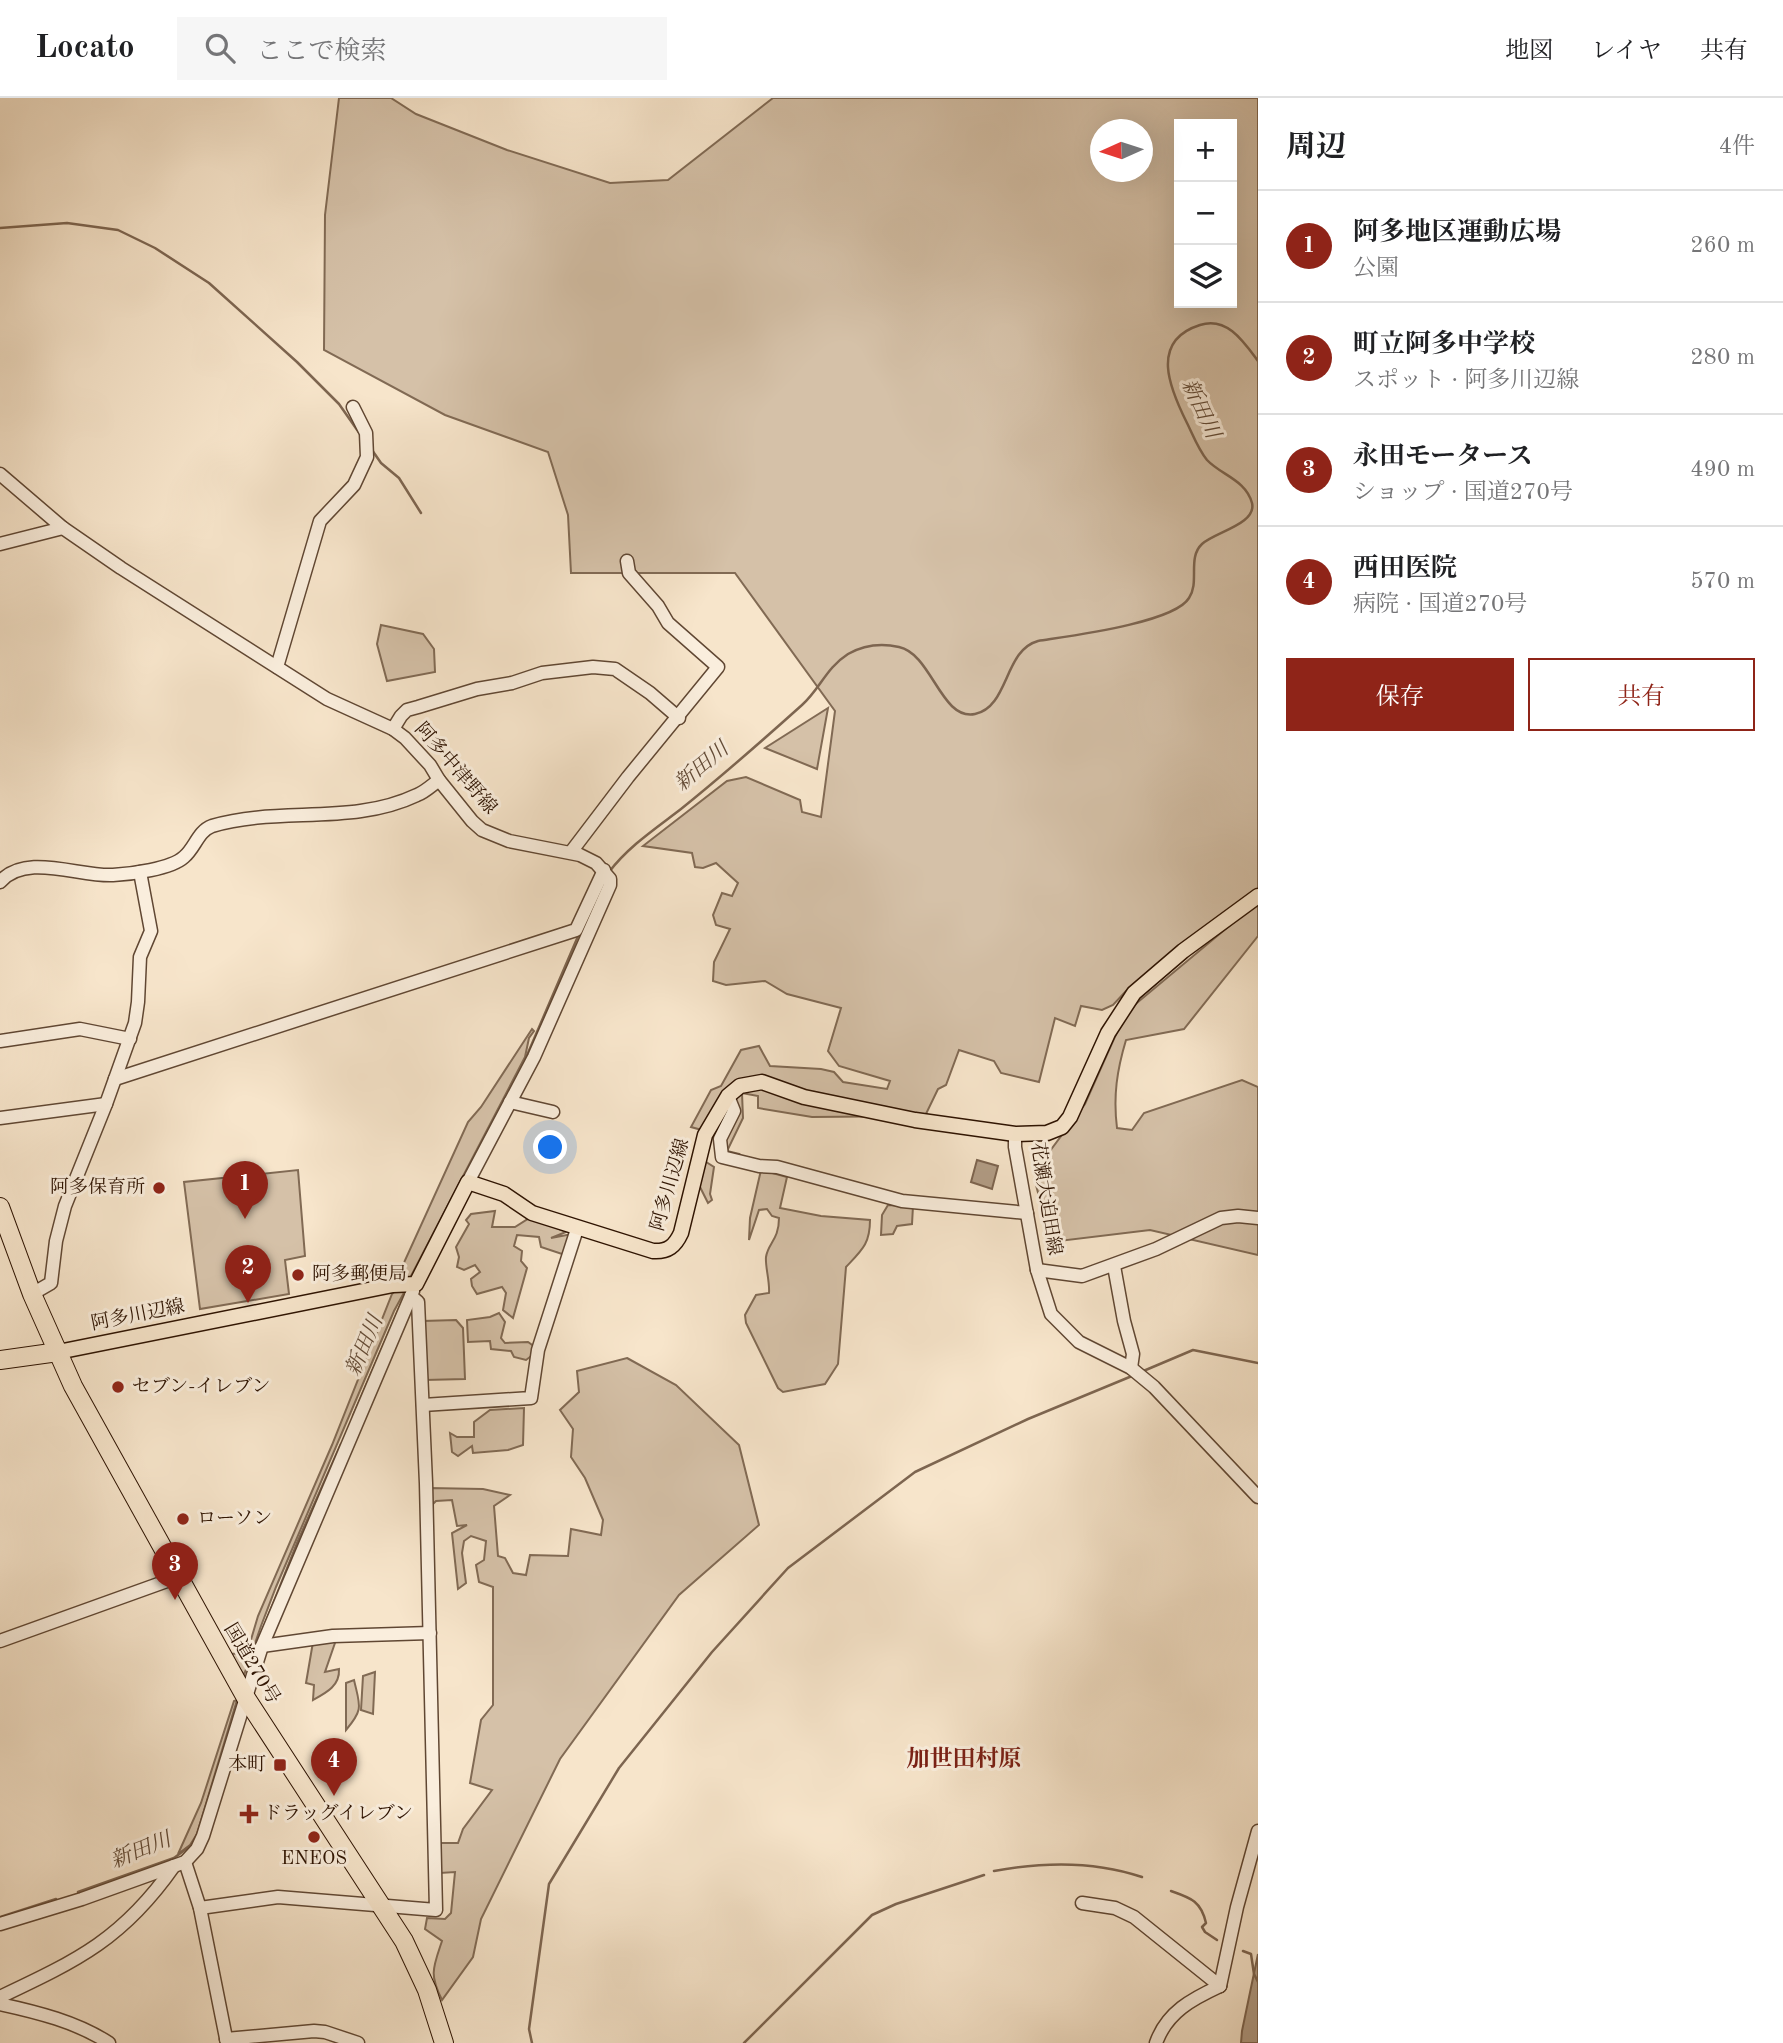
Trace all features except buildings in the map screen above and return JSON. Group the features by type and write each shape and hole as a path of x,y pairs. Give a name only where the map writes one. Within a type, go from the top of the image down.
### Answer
{"highway":[{"name":"国道270号","path":"0,1208 32,1294 73,1386 246,1698 413,1957 444,2043"},
{"path":"0,1360 58,1352"}],"main road":[{"path":"728,1096 740,1086 762,1082 804,1097 915,1120 1015,1134 1047,1133 1062,1127 1070,1117 1112,1027 1134,993 1183,951 1258,897"},
{"name":"阿多川辺線","path":"468,1182 504,1194 533,1213 577,1229 653,1251 665,1251 671,1248 681,1233 705,1135 728,1096"},
{"path":"412,1287 468,1182"},
{"name":"阿多川辺線","path":"58,1352 412,1287"}],"street":[{"path":"276,667 320,521 350,491 367,457 366,433 354,407"},
{"name":"阿多中津野線","path":"0,474 63,528 121,568 327,699 393,729 420,753 472,821 491,835 509,841 571,852 590,860 606,873"},
{"path":"0,544 63,528"},
{"path":"571,852 718,667 668,623 658,606 629,573 627,561"},
{"path":"393,729 407,710 542,673 593,667 615,669 650,693 678,718"},
{"path":"0,882 14,871 47,868 111,875 140,872 181,859 203,832 211,827 257,819 337,815 371,810 418,795 439,780"},
{"path":"32,1294 51,1283 62,1214 130,1039 138,1002 140,957 151,931 140,872"},
{"path":"115,1079 576,930 606,873"},
{"path":"468,1182 534,1058 544,1030 610,885 606,873"},
{"path":"0,1041 80,1029 130,1039"},
{"path":"728,1096 734,1111 720,1139 722,1157 759,1166 777,1167 902,1201 1027,1213"},
{"path":"510,1102 553,1112"},
{"path":"0,1118 106,1104"},
{"name":"花瀬大迫田線","path":"1015,1134 1014,1147 1037,1270 1051,1314 1079,1342 1131,1368 1154,1387 1258,1497"},
{"name":"花瀬大迫田線","path":"1037,1270 1082,1276 1114,1266 1221,1218 1258,1218"},
{"path":"423,1405 531,1398 538,1350 577,1229"},
{"path":"1114,1266 1133,1354 1131,1368"},
{"path":"0,1997 68,1964 116,1933 180,1863 197,1849 262,1646 412,1287"},
{"path":"200,1908 278,1897 436,1910 423,1405 418,1302 412,1287"},
{"path":"0,1641 178,1577"},
{"path":"262,1646 333,1636 430,1633"},
{"path":"1220,1986 1237,1907 1258,1831"},
{"path":"180,1863 200,1908 226,2041 314,2031 358,2043"},
{"path":"0,1924 82,1899 180,1863"},
{"path":"1082,1903 1115,1908 1134,1917 1220,1986"},
{"path":"1156,2043 1165,2025 1177,2011 1189,2001 1220,1986"},
{"path":"0,2004 24,2009 85,2030 109,2043"}],"shaded area":[{"path":"339,98 391,98 416,114 507,150 610,183 668,180 773,98 1258,98 1258,890 1206,926 1126,991 1113,1005 1102,1010 1081,1006 1075,1026 1055,1018 1039,1082 1001,1073 994,1061 959,1050 946,1085 938,1089 925,1116 812,1117 758,1108 758,1096 742,1093 743,1118 727,1151 739,1154 737,1157 724,1154 733,1096 702,1130 691,1127 711,1090 721,1086 741,1050 759,1046 770,1066 821,1069 834,1072 843,1082 887,1089 890,1081 839,1066 828,1051 841,1008 787,994 765,981 726,985 713,981 714,962 730,929 716,925 713,915 722,893 732,896 738,883 716,863 703,868 695,867 692,853 643,846 727,781 746,777 800,800 802,812 821,817 835,711 735,573 571,573 568,515 548,452 445,415 324,350 325,215"},
{"path":"381,625 423,634 434,649 435,672 387,681 377,644"},
{"path":"828,708 817,769 765,748"},
{"path":"1258,902 1258,936 1184,1029 1126,1040 1118,1073 1115,1105 1117,1128 1132,1130 1144,1113 1242,1080 1258,1087 1258,1255 1150,1230 1051,1242 1036,1185 1047,1155 1085,1104 1126,1012"},
{"path":"532,1029 534,1031 529,1038 525,1057 410,1278 397,1278 468,1122 481,1107"},
{"path":"703,1160 714,1167 710,1194 712,1200 708,1203 698,1183"},
{"path":"977,1160 998,1166 992,1189 971,1182"},
{"path":"298,1170 305,1256 285,1260 289,1294 200,1309 184,1182"},
{"path":"761,1170 787,1177 780,1208 821,1216 870,1220 869,1235 864,1246 846,1267 838,1364 825,1384 783,1392 778,1388 746,1323 745,1315 756,1295 769,1293 766,1257 779,1225 779,1218 772,1216 767,1209 759,1210 749,1240 750,1218"},
{"path":"888,1205 913,1206 912,1224 897,1226 893,1234 881,1235 882,1215"},
{"path":"495,1211 492,1227 515,1227 531,1217 566,1232 551,1238 572,1234 565,1255 541,1247 539,1237 517,1235 514,1246 522,1251 521,1261 527,1268 513,1318 503,1310 506,1293 502,1287 477,1294 471,1279 480,1272 475,1265 464,1270 457,1267 459,1257 456,1247 469,1224 466,1220 471,1214"},
{"path":"397,1289 406,1289 394,1311 276,1587 244,1675 230,1654 247,1653 258,1616 332,1445 392,1294"},
{"path":"499,1313 505,1322 501,1338 505,1343 528,1342 535,1347 534,1354 526,1360 514,1357 511,1351 491,1349 490,1341 468,1342 467,1320"},
{"path":"456,1320 463,1328 465,1379 425,1380 423,1321"},
{"path":"627,1358 676,1385 739,1445 759,1525 679,1595 560,1759 481,1919 473,1957 442,2000 435,1984 434,1971 442,1941 425,1929 427,1918 445,1919 451,1913 455,1872 440,1873 438,1843 458,1843 463,1829 492,1790 470,1783 481,1720 493,1705 493,1587 479,1582 476,1565 484,1560 486,1541 471,1536 464,1541 462,1553 466,1583 458,1589 452,1533 467,1525 457,1526 452,1500 436,1501 432,1505 433,1529 430,1531 430,1488 483,1489 510,1495 494,1506 498,1556 505,1558 513,1573 526,1575 530,1555 568,1556 571,1529 601,1535 603,1520 585,1478 571,1457 573,1429 560,1410 579,1392 577,1371"},
{"path":"524,1408 523,1445 508,1450 473,1453 472,1446 458,1456 452,1452 450,1433 457,1437 474,1437 474,1422 490,1410"},
{"path":"336,1640 325,1672 339,1669 339,1675 327,1692 313,1700 314,1685 306,1683 313,1642"},
{"path":"375,1672 373,1714 361,1710 363,1676"},
{"path":"354,1680 359,1707 356,1717 346,1730 346,1683"},
{"path":"237,1700 197,1834 190,1845 178,1854 201,1803 234,1701"},
{"path":"1258,1954 1258,2043 1241,2043 1242,2031"}],"waterway":[{"path":"0,228 67,223 118,230 155,248 209,283 297,362 339,404 360,434"},
{"name":"新田川","path":"609,872 634,846 712,784 802,705 834,666 854,651 886,645 910,652 920,661 953,707 963,713 975,714 994,701 1012,666 1027,646 1038,641 1120,627 1163,615 1179,607 1192,592 1195,556 1202,544 1242,522 1252,510 1252,503 1244,489 1207,460 1198,447 1170,381 1169,354 1174,342 1184,332 1210,323 1227,327 1234,332 1258,361"},
{"path":"372,450 381,463 399,478 421,513"},
{"name":"新田川","path":"525,1060 579,934"},
{"name":"新田川","path":"353,1416 407,1290"},
{"path":"1141,1372 1193,1350 1258,1363"},
{"path":"532,2043 529,2029 549,1884 619,1768 712,1652 788,1568 915,1472 1028,1419 1132,1376"},
{"name":"新田川","path":"262,1632 341,1444"},
{"name":"新田川","path":"78,1892 174,1858 194,1843"},
{"path":"994,1871 1068,1865 1106,1868 1142,1877"},
{"path":"744,2043 872,1915 896,1904 984,1875"},
{"path":"1171,1891 1190,1898 1198,1905 1206,1923 1202,1927 1217,1940"},
{"name":"新田川","path":"0,1917 56,1899"},
{"path":"1243,1951 1251,1954 1258,1982"}],"place":[{"name":"阿多保育所","path":"159,1188"},
{"name":"阿多地区運動広場","path":"245,1219"},
{"name":"阿多郵便局","path":"298,1275"},
{"name":"町立阿多中学校","path":"248,1303"},
{"name":"セブン-イレブン","path":"118,1387"},
{"name":"ローソン","path":"183,1519"},
{"name":"永田モータース","path":"175,1600"},
{"name":"本町","path":"280,1765"},
{"name":"西田医院","path":"334,1796"},
{"name":"ドラッグイレブン","path":"249,1814"},
{"name":"ENEOS","path":"314,1837"}],"district":[{"name":"加世田村原","path":"964,1759"}]}
